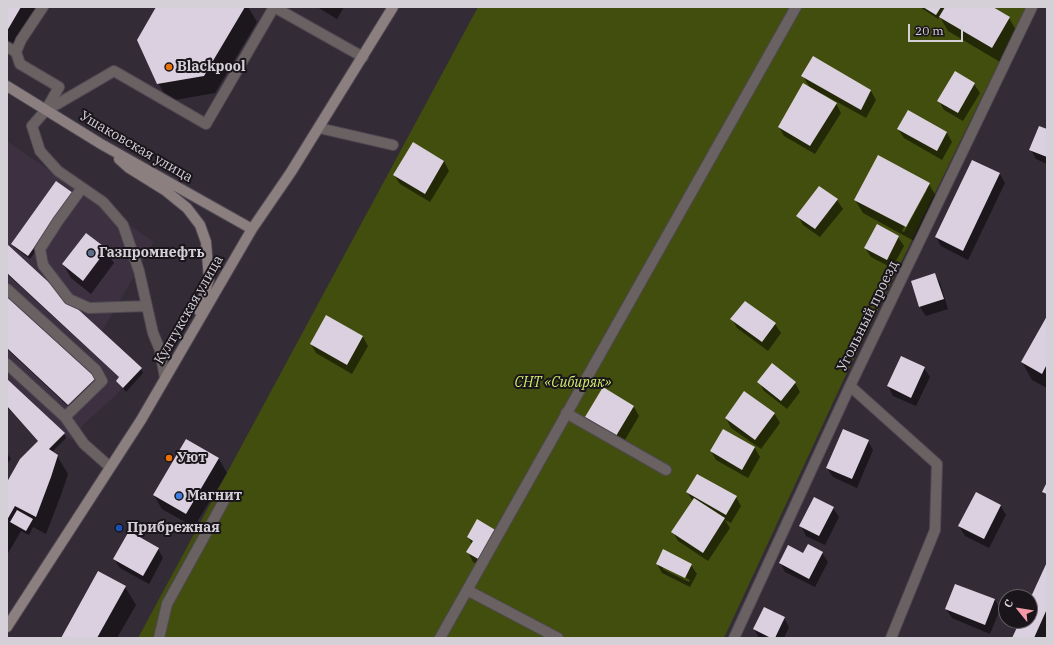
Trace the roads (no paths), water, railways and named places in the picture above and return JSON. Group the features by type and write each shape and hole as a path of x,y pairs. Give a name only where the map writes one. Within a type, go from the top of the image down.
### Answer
{"main road":[{"name":"Култукская улица","path":"7,627 141,420 252,229 292,172 393,7"},
{"name":"Ушаковская улица","path":"7,86 101,144 252,229"},
{"path":"101,144 129,168 166,191 187,208 200,224 206,242 209,280 194,328"}],"street":[{"path":"43,7 21,40 16,52 20,64 59,87 46,110 32,126 40,151 58,172 103,202 123,225 139,271 153,333 160,350 165,378"},
{"path":"46,110 114,71 206,124 274,7 362,57"},
{"path":"440,638 796,7"},
{"name":"Угольный проезд","path":"734,638 850,386 1032,7"},
{"path":"7,47 16,52"},
{"path":"319,128 392,145"},
{"path":"82,188 40,249 44,265 68,299 89,308 147,306"},
{"path":"7,289 96,370 102,381 65,417"},
{"path":"7,364 65,417 84,444 110,467"},
{"path":"850,386 937,464 934,530 891,638"},
{"path":"566,413 666,470"},
{"path":"159,638 167,604 225,499"},
{"path":"467,590 558,638"}],"place":[{"name":"Blackpool","path":"169,67"},
{"name":"Газпромнефть","path":"91,253"},
{"name":"Уют","path":"169,458"},
{"name":"Магнит","path":"179,496"},
{"name":"Прибрежная","path":"119,528"}],"park label":[{"name":"СНТ «Сибиряк»","path":"563,383"}]}
